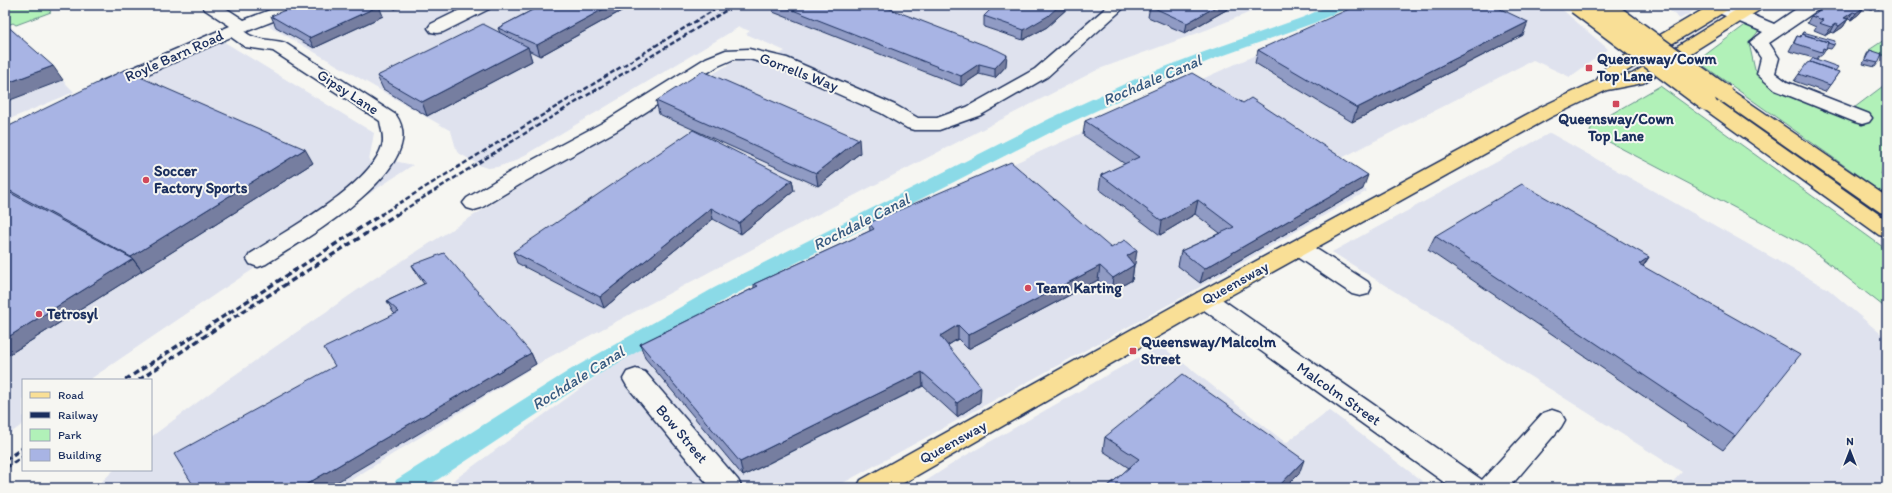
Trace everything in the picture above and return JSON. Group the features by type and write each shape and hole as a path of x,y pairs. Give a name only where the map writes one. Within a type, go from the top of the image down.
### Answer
{"main road":[{"path":"1577,5 1715,98 1887,207"},
{"path":"1602,5 1715,98 1887,230"},
{"name":"Queensway","path":"871,488 1206,299 1544,113 1602,85 1637,79 1754,5"},
{"name":"Queensway","path":"1602,85 1612,71 1722,6"}],"street":[{"name":"Gipsy Lane","path":"210,5 239,28 244,41 248,43 271,44 279,47 389,119 392,145 378,170 356,193 258,258"},
{"name":"Royle Barn Road","path":"91,93 239,28 298,5"},
{"path":"438,28 483,5"},
{"name":"Gorrells Way","path":"474,203 517,177 608,127 712,62 726,55 749,54 781,62 888,109 914,124 939,124 974,111 1041,73 1119,5"},
{"path":"1813,5 1759,42 1770,58 1766,74 1780,86 1862,118"},
{"path":"1722,6 1776,31"},
{"path":"1299,248 1360,288"},
{"name":"Malcolm Street","path":"1206,299 1473,488"},
{"name":"Bow Street","path":"636,379 728,488"},
{"path":"1492,488 1552,420"}],"shaded area":[{"path":"306,5 1268,5 1206,30 1099,69 805,221 546,359 338,488 95,488 113,471 152,471 152,436 226,381 372,280 525,183 733,62 749,59 766,63 785,51 746,34 750,31 739,27 515,161 497,167 488,168 481,166 457,152 451,131 264,23"},
{"path":"1362,5 1557,5 1608,49 1570,77 1533,60 1328,165 1367,191 1186,295 834,488 443,488 640,345 901,214 1249,58"},
{"path":"1663,5 1703,5 1680,19"},
{"path":"9,25 74,92 5,121 5,26"},
{"path":"221,40 374,133 369,161 394,161 413,165 220,291 90,379 22,379 22,425 5,437 5,138"},
{"path":"1550,133 1828,289 1887,339 1887,488 1667,488 1682,472 1332,252"},
{"path":"1160,345 1286,443 1329,410 1431,488 915,488 963,457"}],"green space":[{"path":"5,5 45,5 51,12 16,25 13,23 5,26"},
{"path":"1748,23 1761,28 1749,43 1755,70 1804,102 1842,117 1887,83 1887,150 1881,174 1887,180 1887,196 1697,61"},
{"path":"1887,38 1887,57 1869,50"},
{"path":"1660,86 1887,250 1887,309 1804,244 1590,132 1592,125"}],"building":[{"path":"297,5 379,6 309,38 271,16"},
{"path":"542,5 611,5 537,45 498,28"},
{"path":"780,5 880,5 1007,55 995,68 979,64 961,76"},
{"path":"995,5 1060,5 1048,16 1024,30 984,16"},
{"path":"1219,5 1187,23 1150,6"},
{"path":"1358,5 1492,5 1528,22 1357,108 1258,50"},
{"path":"1827,5 1862,5 1861,6 1864,7 1856,13 1853,12 1844,18 1848,19 1839,26 1835,24 1831,27 1819,23 1823,20 1811,16"},
{"path":"5,24 53,66 5,84"},
{"path":"483,24 528,47 422,102 377,76"},
{"path":"1803,32 1835,41 1834,45 1802,34 1800,37"},
{"path":"1802,34 1828,42 1826,49 1823,48 1822,52 1794,43 1797,36 1801,37"},
{"path":"1870,50 1882,54 1878,63 1865,60"},
{"path":"1813,58 1838,67 1835,71 1810,62"},
{"path":"1810,62 1839,72 1830,85 1799,74 1807,63"},
{"name":"Soccer Factory Sports","path":"124,70 305,149 131,257 5,188 5,128"},
{"path":"703,71 859,139 816,173 656,101"},
{"path":"1192,73 1243,103 1251,98 1368,175 1204,269 1181,251 1234,227 1198,200 1162,221 1101,175 1139,157 1085,121"},
{"path":"693,130 792,180 739,223 711,208 600,297 513,252"},
{"path":"1011,162 1111,248 1125,240 1137,250 1127,256 1134,265 1113,278 1100,266 968,335 958,325 940,336 981,387 957,403 922,372 740,462 640,344 758,286 754,284 874,229 869,223"},
{"path":"1522,184 1649,257 1639,264 1800,355 1735,436 1435,236"},
{"name":"Tetrosyl","path":"5,190 133,259 5,339"},
{"path":"444,253 531,353 300,488 195,488 174,454 335,366 324,348 399,312 387,301 426,283 412,265"},
{"path":"1183,374 1304,460 1277,488 1106,488 1139,459 1105,437"},
{"path":"499,485 503,488 495,488"}],"waterway":[{"name":"Rochdale Canal","path":"405,488 578,376 721,293 1057,122 1150,79 1210,55 1309,20 1342,5"}],"railway":[{"path":"380,215 722,5"},
{"path":"396,215 524,134 735,5"},
{"path":"127,379 382,214"},
{"path":"140,379 220,326 397,214"},
{"path":"5,460 22,449"},
{"path":"5,468 22,458"}],"place":[{"name":"Queensway/Cowm Top Lane","path":"1589,68"},
{"name":"Queensway/Cown Top Lane","path":"1616,104"},
{"name":"Soccer Factory Sports","path":"146,180"},
{"name":"Team Karting","path":"1028,288"},
{"name":"Tetrosyl","path":"39,314"},
{"name":"Queensway/Malcolm Street","path":"1133,351"}]}
